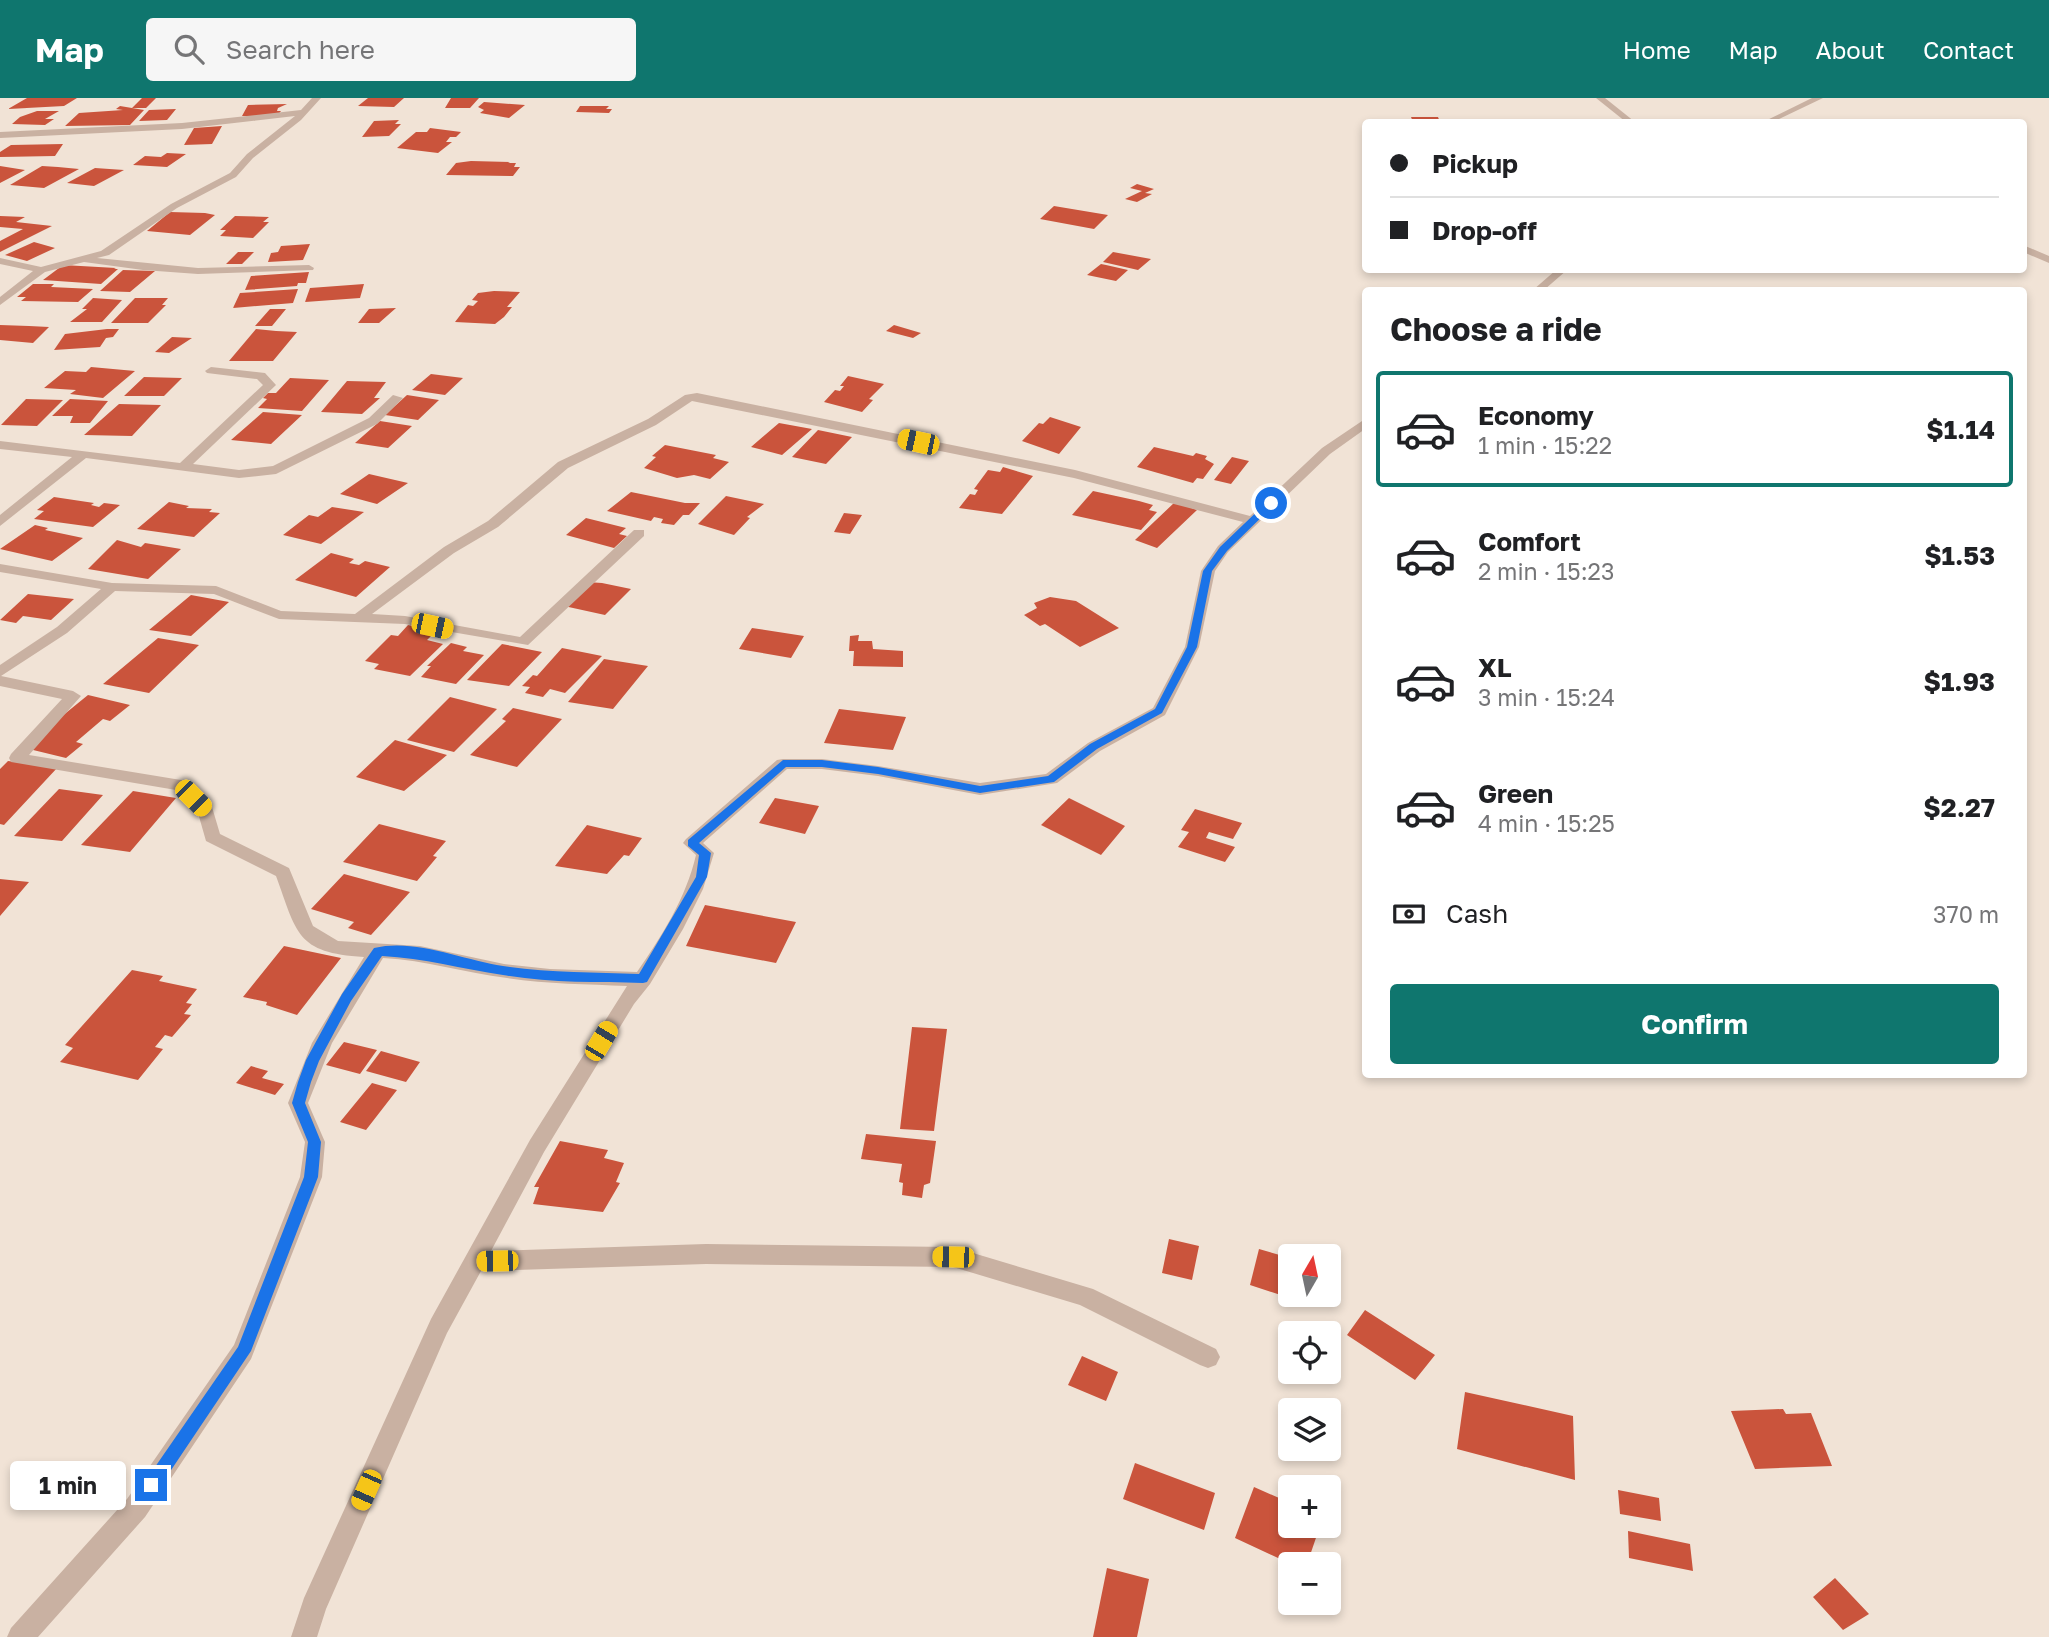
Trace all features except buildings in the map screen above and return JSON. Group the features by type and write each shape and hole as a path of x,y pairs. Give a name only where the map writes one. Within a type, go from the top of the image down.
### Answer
{"street":[{"path":"0,302 41,270 105,253 173,206 233,175 250,156 317,98"},
{"path":"1600,98 1627,119"},
{"path":"1778,119 1801,113 1819,98"},
{"path":"0,135 272,118 305,111"},
{"path":"2027,250 2049,260"},
{"path":"81,258 129,267 192,271 257,273 309,268"},
{"path":"0,261 41,270"},
{"path":"1542,287 1558,273"},
{"path":"184,467 270,385 261,376 211,370"},
{"path":"358,619 449,550 493,524 563,466 652,422 689,398 697,397 1075,474 1253,521"},
{"path":"0,444 239,474 276,470 373,421 397,398"},
{"path":"304,1637 313,1607 434,1338 474,1261 537,1146 627,999 643,979 702,877 705,853 692,843 783,764 822,764 878,771 980,789 1051,779 1094,747 1159,711 1192,647 1208,571 1223,549 1326,451 1362,425"},
{"path":"0,522 83,454"},
{"path":"0,568 112,587 216,590 279,615 405,620 523,642 639,533"},
{"path":"0,672 62,630 112,587"},
{"path":"0,681 73,695 17,758 181,785 206,811 212,836 283,872 305,930 334,948 420,953 504,971 643,979"},
{"path":"20,1637 136,1508 243,1351 311,1177 315,1142 298,1103 304,1082 346,998 378,951"},
{"path":"474,1261 706,1254 953,1257 1085,1296 1209,1357"}],"route":[{"path":"151,1485 243,1351 311,1177 315,1142 298,1103 304,1082 346,998 378,951 420,953 504,971 550,976 643,979 702,877 705,853 692,843 783,764 822,764 878,771 980,789 1051,779 1094,747 1159,711 1192,647 1197,610 1208,571 1223,549 1271,503"}]}
